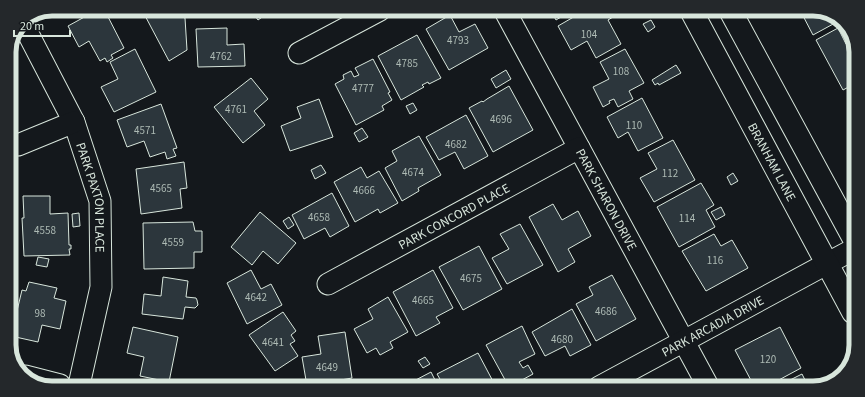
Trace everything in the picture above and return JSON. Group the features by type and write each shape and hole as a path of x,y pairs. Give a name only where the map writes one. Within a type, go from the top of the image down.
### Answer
{"main road":[{"name":"BRANHAM LANE","path":"694,16 849,304"},
{"path":"733,16 849,230"}],"street":[{"path":"299,53 369,16"},
{"name":"PARK SHARON DRIVE","path":"508,16 705,381"},
{"name":"PARK PAXTON PLACE","path":"25,29 74,122 100,201 101,287 80,381"},
{"path":"18,145 74,122"},
{"name":"PARK CONCORD PLACE","path":"328,284 579,148"},
{"name":"PARK ARCADIA DRIVE","path":"610,381 849,252"}],"building":[{"path":"86,16 108,16 124,48 111,55 113,58 107,62 105,58 100,61 89,41 79,47 68,26"},
{"path":"145,16 181,16 185,18 187,50 169,61"},
{"path":"255,16 264,16 258,20"},
{"path":"451,16 459,32 475,24 488,48 449,70 426,29"},
{"path":"554,16 563,16 556,20"},
{"path":"575,16 615,16 608,20 621,44 596,58 587,41 571,50 558,26"},
{"path":"803,16 820,17 834,23 813,35"},
{"path":"651,20 655,27 648,32 643,24"},
{"path":"227,28 227,45 244,44 245,66 198,67 196,29"},
{"path":"838,28 846,44 848,43 849,87 843,90 816,40"},
{"path":"417,35 441,78 429,84 428,82 422,85 424,87 401,100 378,56"},
{"path":"135,49 156,92 114,112 101,87 118,79 110,62"},
{"path":"625,49 644,83 629,91 633,99 618,107 614,99 609,101 610,103 603,107 593,87 609,79 600,62"},
{"path":"373,59 390,92 388,93 392,100 382,106 384,110 356,125 335,84 344,79 343,75 351,71 354,77 359,75 355,68"},
{"path":"676,65 681,73 659,85 658,83 655,85 652,80"},
{"path":"506,70 511,79 496,88 491,79"},
{"path":"251,78 268,99 254,111 265,125 243,143 214,107"},
{"path":"509,86 533,130 493,152 469,108 482,101 483,102"},
{"path":"642,98 663,138 638,151 628,132 618,138 607,117"},
{"path":"319,99 333,137 290,151 281,126 301,118 297,107"},
{"path":"413,103 417,110 410,114 406,106"},
{"path":"161,104 177,148 173,149 176,156 167,159 165,152 150,157 144,141 127,147 117,120"},
{"path":"466,115 488,156 464,169 455,152 439,160 426,137"},
{"path":"362,128 368,137 359,142 354,133"},
{"path":"419,136 441,175 418,188 419,191 402,201 385,168 397,161 392,151"},
{"path":"673,140 695,180 654,202 640,178 657,169 648,153"},
{"path":"184,162 187,188 180,189 182,208 141,214 136,169"},
{"path":"321,165 326,173 315,179 311,170"},
{"path":"361,167 367,178 379,171 398,203 380,213 378,209 355,222 334,182"},
{"path":"733,173 738,181 731,185 727,177"},
{"path":"701,183 714,205 706,210 715,227 679,247 657,207"},
{"path":"332,193 349,226 330,237 325,228 304,239 292,215"},
{"path":"23,196 50,196 50,214 68,213 69,245 71,245 71,249 69,249 70,255 24,256 22,218 24,218"},
{"path":"553,204 562,220 578,211 591,236 568,249 575,262 558,272 529,217"},
{"path":"721,207 725,215 716,220 711,212"},
{"path":"260,212 296,243 278,264 263,251 252,265 231,247"},
{"path":"79,213 80,226 73,227 72,214"},
{"path":"289,217 294,225 288,229 283,221"},
{"path":"193,222 195,231 202,231 202,252 194,252 194,268 144,269 143,223"},
{"path":"520,224 543,265 507,284 492,258 509,249 500,234"},
{"path":"714,234 721,246 732,240 748,268 706,291 682,251"},
{"path":"479,246 502,289 463,310 439,267"},
{"path":"38,257 49,259 47,267 36,265"},
{"path":"251,270 261,289 271,284 282,305 247,324 227,283"},
{"path":"433,270 453,308 436,317 440,323 416,336 393,292"},
{"path":"612,275 636,319 596,341 576,304 593,295 589,287"},
{"path":"163,277 188,281 186,297 196,298 198,305 195,308 185,307 183,319 142,314 144,294 161,296"},
{"path":"29,282 57,288 54,298 66,301 60,329 42,325 38,342 16,337 16,315 22,290 26,291"},
{"path":"388,297 408,332 390,342 393,348 380,355 376,348 367,353 354,329 373,319 368,309"},
{"path":"572,309 591,345 570,356 565,346 545,356 532,332"},
{"path":"283,312 296,331 291,335 295,341 290,344 298,356 275,371 249,335"},
{"path":"522,326 535,354 519,362 523,368 528,365 533,374 520,381 506,381 486,345"},
{"path":"133,327 178,337 169,381 140,376 144,357 127,353"},
{"path":"780,327 801,368 777,381 751,381 735,350"},
{"path":"345,332 352,378 335,381 306,381 302,357 321,354 318,336"},
{"path":"478,353 493,381 441,381 437,374"},
{"path":"425,357 430,364 423,368 418,361"},
{"path":"431,372 436,381 414,381"},
{"path":"802,374 806,381 788,381"}]}
